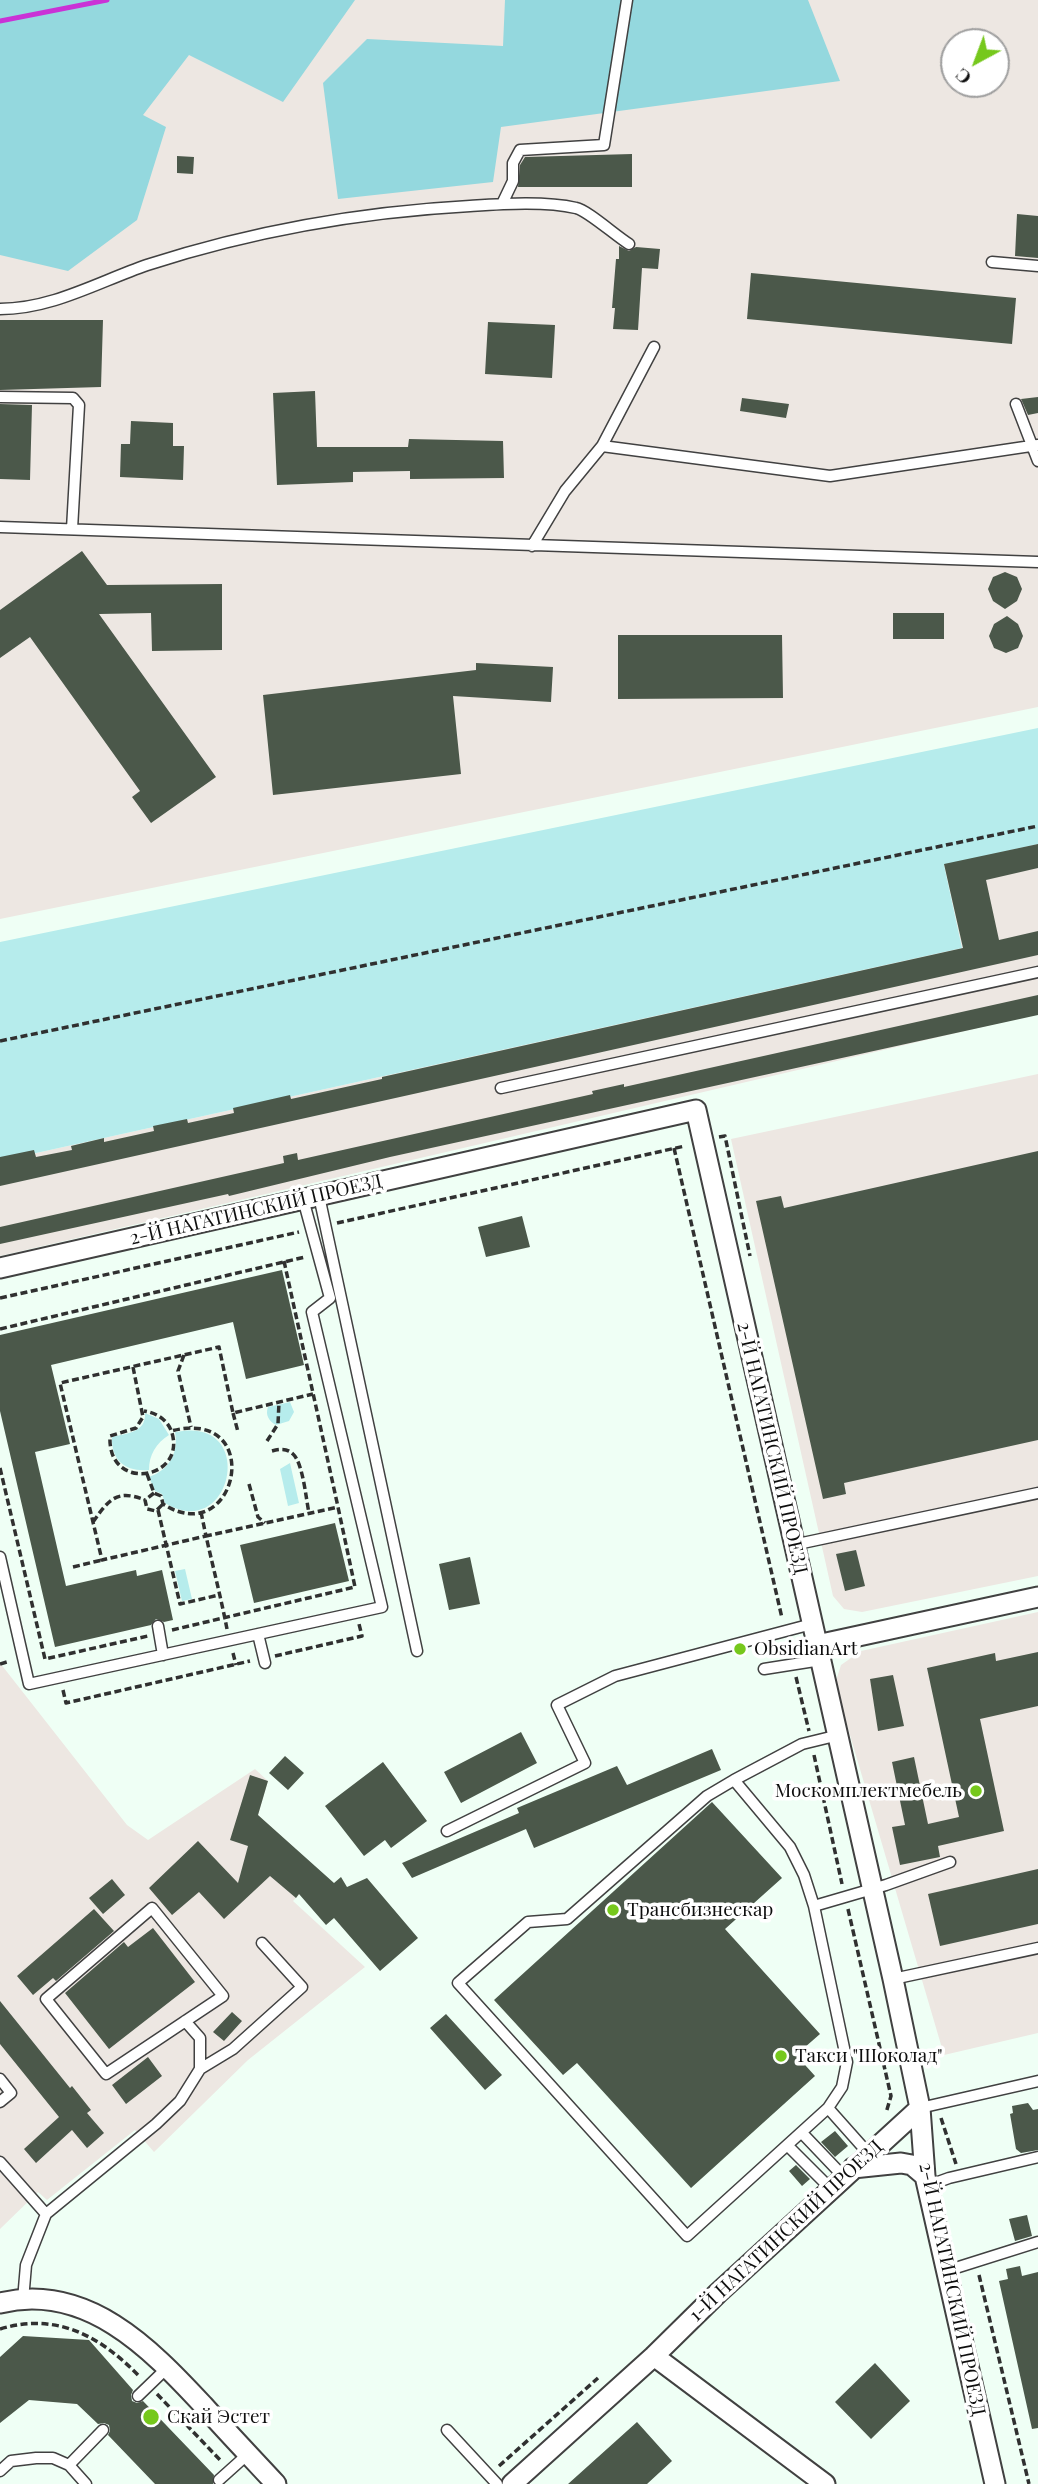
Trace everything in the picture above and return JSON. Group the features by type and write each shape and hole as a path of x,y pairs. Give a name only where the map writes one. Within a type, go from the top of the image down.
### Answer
{"street":[{"name":"2-Й НАГАТИНСКИЙ ПРОЕЗД","path":"0,1268 696,1110 893,1979 928,2105 926,2181 995,2484"},
{"path":"819,1652 1038,1597"},
{"name":"1-Й НАГАТИНСКИЙ ПРОЕЗД","path":"512,2484 654,2356 868,2152 928,2105"},
{"path":"842,2177 901,2163 912,2165 926,2181"},
{"path":"0,2304 23,2300 62,2301 100,2316 145,2346 168,2367 276,2484"},
{"path":"654,2356 825,2484"}],"lane":[{"path":"502,204 513,181 513,163 520,150 604,145 626,0"},
{"path":"0,309 57,301 144,267 229,240 405,209 502,204 579,208 629,244"},
{"path":"992,262 1038,265"},
{"path":"532,545 565,491 602,446 654,347"},
{"path":"0,397 73,398 79,405 72,529"},
{"path":"1016,404 1035,445 1038,461"},
{"path":"602,446 830,476 1035,445"},
{"path":"0,527 1038,562"},
{"path":"501,1088 1038,972"},
{"path":"311,1197 326,1226 417,1651"},
{"path":"0,1557 29,1684 382,1607 312,1312 330,1298 311,1229 311,1197"},
{"path":"793,1545 1038,1493"},
{"path":"447,1831 585,1763 557,1705 615,1676 812,1625"},
{"path":"158,1630 163,1655"},
{"path":"258,1634 264,1660"},
{"path":"764,1669 793,1664 819,1652"},
{"path":"734,1780 790,1847 804,1875 814,1906 846,2062 842,2087 828,2108 687,2236 458,1983 528,1922 567,1919 707,1796 734,1780 802,1744 839,1735"},
{"path":"814,1906 950,1862"},
{"path":"152,1908 223,1996 185,2021 106,2074 46,1999 152,1908"},
{"path":"23,2300 26,2266 46,2214 172,2109 200,2069 233,2049 302,1987 262,1943"},
{"path":"893,1979 1038,1948"},
{"path":"185,2021 200,2038 200,2069"},
{"path":"0,2079 11,2094 0,2102"},
{"path":"928,2105 1038,2081"},
{"path":"828,2108 868,2152"},
{"path":"802,2133 842,2177"},
{"path":"788,2146 842,2177"},
{"path":"926,2181 960,2176 1038,2157"},
{"path":"0,2162 46,2214"},
{"path":"946,2271 1038,2242"},
{"path":"138,2396 168,2367"},
{"path":"69,2465 103,2430"},
{"path":"447,2430 496,2484"},
{"path":"219,2480 248,2454"},
{"path":"0,2472 11,2461 53,2458 69,2465 86,2484"}],"path":[{"path":"0,1041 1038,826"},
{"path":"326,1226 725,1136 753,1268"},
{"path":"674,1148 786,1632"},
{"path":"0,1298 311,1229"},
{"path":"0,1329 318,1254"},
{"path":"0,1468 45,1660 158,1630 225,1618 355,1587 284,1261"},
{"path":"102,1560 60,1383 219,1347 238,1432"},
{"path":"184,1355 178,1371 191,1427"},
{"path":"133,1367 144,1418 136,1429 110,1436 110,1444 114,1460 135,1474 146,1474 161,1468 174,1446 171,1431 163,1419 155,1413 144,1411"},
{"path":"233,1413 313,1394"},
{"path":"267,1441 278,1424 279,1402"},
{"path":"146,1474 154,1493 161,1496 163,1504 176,1511 201,1512 217,1504 225,1496 230,1486 232,1465 230,1455 218,1437 209,1431 191,1427 171,1431"},
{"path":"272,1451 286,1450 298,1461 309,1513"},
{"path":"250,1484 258,1517 265,1523"},
{"path":"145,1500 154,1493"},
{"path":"93,1522 116,1496 126,1494 145,1500"},
{"path":"145,1500 151,1511 158,1510 163,1504"},
{"path":"73,1567 338,1507"},
{"path":"158,1510 180,1604 219,1595"},
{"path":"201,1512 236,1665"},
{"path":"55,1657 66,1703 264,1660 362,1636 352,1587"},
{"path":"793,1664 891,2096 885,2116"},
{"path":"928,2105 960,2176"},
{"path":"976,2261 1029,2484"},
{"path":"489,2476 603,2374"}],"shaded area":[{"path":"0,0 1038,0 1038,707 0,919"},
{"path":"0,0 355,0 283,102 189,55 143,115 166,127 137,220 68,271 0,255"},
{"path":"505,0 808,0 840,81 501,127 493,182 338,199 323,83 367,39 503,46"},
{"path":"1038,728 1038,844 944,865 962,948 0,1161 0,942"},
{"path":"1038,844 1038,1014 0,1256 0,1161 962,948 944,864"},
{"path":"1038,1074 1038,1576 862,1612 844,1609 833,1596 731,1139"},
{"path":"290,1402 294,1412 289,1421 276,1425 271,1422 267,1415 268,1407"},
{"path":"145,1413 159,1419 169,1435 154,1450 149,1470 133,1469 117,1459 112,1437 139,1428"},
{"path":"175,1432 206,1433 221,1444 227,1460 226,1479 219,1495 206,1507 188,1511 165,1503 162,1494 155,1491 149,1477 162,1470 171,1460 176,1440"},
{"path":"290,1463 299,1503 288,1506 280,1469"},
{"path":"185,1569 192,1599 182,1601 175,1571"},
{"path":"1038,1612 1038,2033 944,2055 835,1684 841,1665 861,1651"},
{"path":"0,1663 127,1825 148,1840 255,1769 268,1781 258,1815 321,1872 293,1901 365,1967 248,2060 154,2152 135,2130 47,2200 38,2192 0,2229"}],"building":[{"path":"632,154 632,187 518,187 520,165 525,157"},
{"path":"177,156 194,157 193,174 177,173"},
{"path":"1017,214 1038,216 1038,258 1015,256"},
{"path":"619,246 629,251 636,247 660,249 658,269 642,268 638,330 613,329 615,308 612,308"},
{"path":"751,273 1016,298 1012,344 747,319"},
{"path":"0,320 103,320 101,387 0,390"},
{"path":"488,322 555,325 552,378 485,374"},
{"path":"315,391 317,447 408,447 409,439 503,441 504,478 410,479 410,471 353,472 353,482 277,485 273,393"},
{"path":"1038,397 1038,413 1028,415 1021,399"},
{"path":"742,398 789,404 786,418 740,411"},
{"path":"0,404 32,405 30,480 0,479"},
{"path":"131,421 173,423 173,446 184,446 183,480 120,477 121,444 130,444"},
{"path":"82,551 107,585 222,584 222,650 152,651 151,613 99,614 216,777 151,823 132,797 140,791 30,637 0,658 0,610"},
{"path":"1005,572 1017,577 1022,589 1017,601 1005,609 993,601 988,589 993,577"},
{"path":"893,613 944,613 944,639 893,639"},
{"path":"1007,616 1018,624 1023,636 1018,648 1006,653 994,648 989,636 994,624"},
{"path":"618,635 782,635 783,698 618,699"},
{"path":"476,663 553,667 551,702 453,696 461,774 273,795 263,695 476,670"},
{"path":"1038,844 1038,868 986,880 999,940 1038,931 1038,955 0,1186 0,1157 34,1150 36,1157 72,1150 71,1146 104,1138 104,1142 154,1131 153,1126 187,1119 188,1123 234,1113 233,1108 290,1095 291,1099 963,948 944,864"},
{"path":"1038,995 1038,1015 390,1157 229,1196 228,1194 0,1244 0,1227 284,1163 283,1156 297,1153 298,1160 593,1094 592,1091 624,1084 624,1087"},
{"path":"1038,1151 1038,1440 844,1483 846,1494 823,1499 756,1201 781,1196 784,1208"},
{"path":"522,1216 530,1247 486,1257 478,1227"},
{"path":"282,1270 304,1365 246,1379 233,1322 51,1365 70,1444 35,1452 66,1586 136,1570 137,1576 162,1570 173,1620 164,1622 156,1619 151,1625 55,1647 0,1411 0,1335"},
{"path":"335,1523 349,1581 254,1603 240,1545"},
{"path":"856,1550 865,1586 845,1591 836,1554"},
{"path":"470,1557 480,1604 449,1610 439,1564"},
{"path":"1038,1652 1038,1706 980,1719 1004,1831 938,1846 940,1857 900,1865 892,1827 905,1825 892,1762 914,1757 928,1824 959,1817 927,1668 995,1653 996,1661"},
{"path":"893,1675 904,1726 878,1731 870,1679"},
{"path":"521,1732 537,1763 461,1803 444,1772"},
{"path":"712,1749 721,1770 534,1848 526,1829 412,1878 402,1863 519,1813 517,1808 617,1766 627,1785"},
{"path":"285,1756 304,1773 288,1790 269,1773"},
{"path":"383,1762 427,1821 391,1848 385,1840 364,1856 325,1806"},
{"path":"250,1775 268,1781 258,1815 334,1883 341,1877 347,1887 367,1878 418,1938 380,1971 334,1918 326,1925 299,1894 296,1898 270,1876 224,1919 199,1892 172,1915 149,1888 198,1841 238,1883 248,1846 230,1840"},
{"path":"712,1802 782,1878 725,1929 820,2034 796,2055 815,2076 691,2188 577,2063 563,2075 494,2000"},
{"path":"1038,1869 1038,1924 940,1946 928,1894"},
{"path":"112,1879 125,1895 103,1914 89,1898"},
{"path":"94,1909 114,1931 56,1981 53,1978 33,1995 17,1976"},
{"path":"153,1928 195,1982 109,2049 65,1993 124,1942 128,1947"},
{"path":"0,2001 91,2110 87,2113 104,2133 87,2148 72,2130 36,2163 24,2149 59,2117 0,2044"},
{"path":"232,2012 242,2021 224,2041 213,2032"},
{"path":"446,2014 502,2075 485,2090 430,2028"},
{"path":"148,2057 162,2076 126,2104 112,2085"},
{"path":"1028,2103 1033,2110 1038,2109 1038,2150 1021,2153 1016,2149 1010,2114 1013,2113 1012,2106"},
{"path":"835,2131 848,2146 835,2157 821,2142"},
{"path":"796,2165 810,2179 802,2186 789,2171"},
{"path":"1027,2215 1032,2236 1015,2241 1009,2219"},
{"path":"1020,2266 1022,2276 1038,2272 1038,2428 1032,2429 999,2281 1008,2279 1006,2269"},
{"path":"23,2336 89,2340 133,2390 132,2401 143,2401 214,2475 213,2484 155,2484 108,2435 109,2425 98,2424 77,2404 29,2400 0,2423 0,2357"},
{"path":"875,2363 910,2401 871,2439 835,2402"},
{"path":"637,2422 672,2461 647,2484 568,2484"}],"waterway":[{"path":"0,21 107,0"}],"place":[{"name":"ObsidianArt","path":"740,1649"},
{"name":"Москомплектмебель","path":"976,1791"},
{"name":"Трансбизнескар","path":"613,1910"},
{"name":"Такси \"Шоколад\"","path":"781,2056"},
{"name":"Скай Эстет","path":"151,2417"}]}
